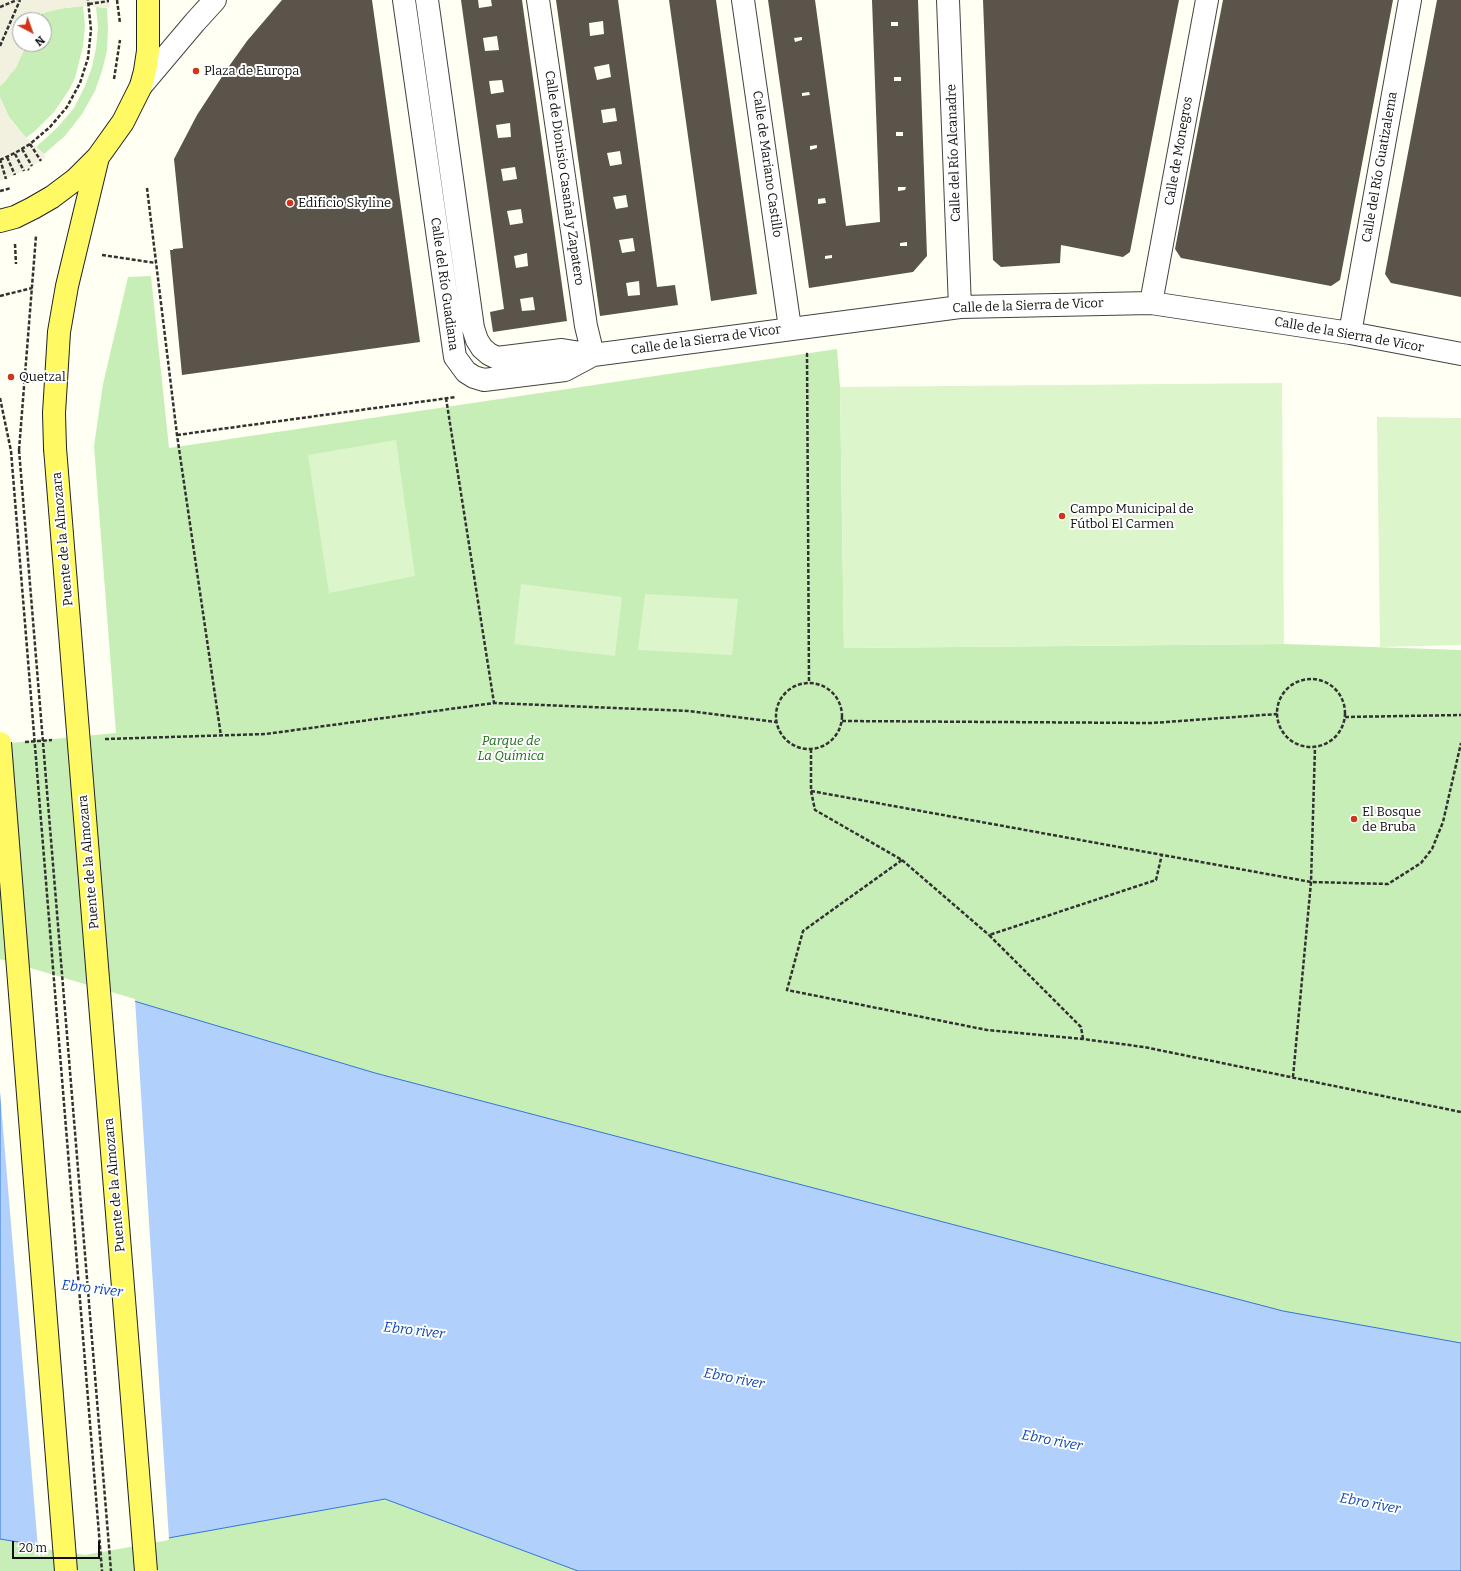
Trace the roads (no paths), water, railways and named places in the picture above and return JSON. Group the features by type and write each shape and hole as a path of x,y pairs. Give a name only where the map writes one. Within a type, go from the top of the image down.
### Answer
{"main road":[{"path":"0,221 15,217 52,197 76,179 98,157 123,122 141,86 148,51 148,0"},
{"name":"Puente de la Almozara","path":"98,157 66,286 59,332 54,413 55,448 146,1571"},
{"path":"0,743 66,1571"}],"street":[{"path":"141,86 194,22 215,0"},
{"name":"Calle del Río Guadiana","path":"404,0 453,347 457,361 466,372 474,378 484,380 565,370 593,355"},
{"name":"Calle del Río Guadiana","path":"428,0 473,328 477,340 482,348 497,358 562,350 593,355"},
{"name":"Calle de Dionisio Casañal y Zapatero","path":"538,0 586,326 593,355"},
{"name":"Calle de Mariano Castillo","path":"743,0 790,328"},
{"name":"Calle del Río Alcanadre","path":"948,0 960,307"},
{"name":"Calle de Monegros","path":"1151,303 1207,0"},
{"name":"Calle del Río Guatizalema","path":"1350,333 1410,0"},
{"name":"Calle de la Sierra de Vicor","path":"593,355 790,328 960,307 1151,303 1350,333 1461,354"}],"water":[{"name":"Ebro river","path":"0,961 375,1073 1283,1311 1461,1343 1461,1571 578,1571 385,1499 85,1553 0,1539"}],"place":[{"name":"Plaza de Europa","path":"196,71"},
{"name":"Edificio Skyline","path":"290,203"},
{"name":"Quetzal","path":"11,377"},
{"name":"Campo Municipal de Fútbol El Carmen","path":"1062,516"},
{"name":"El Bosque de Bruba","path":"1354,819"}],"park label":[{"name":"Parque de La Química","path":"511,748"}]}
